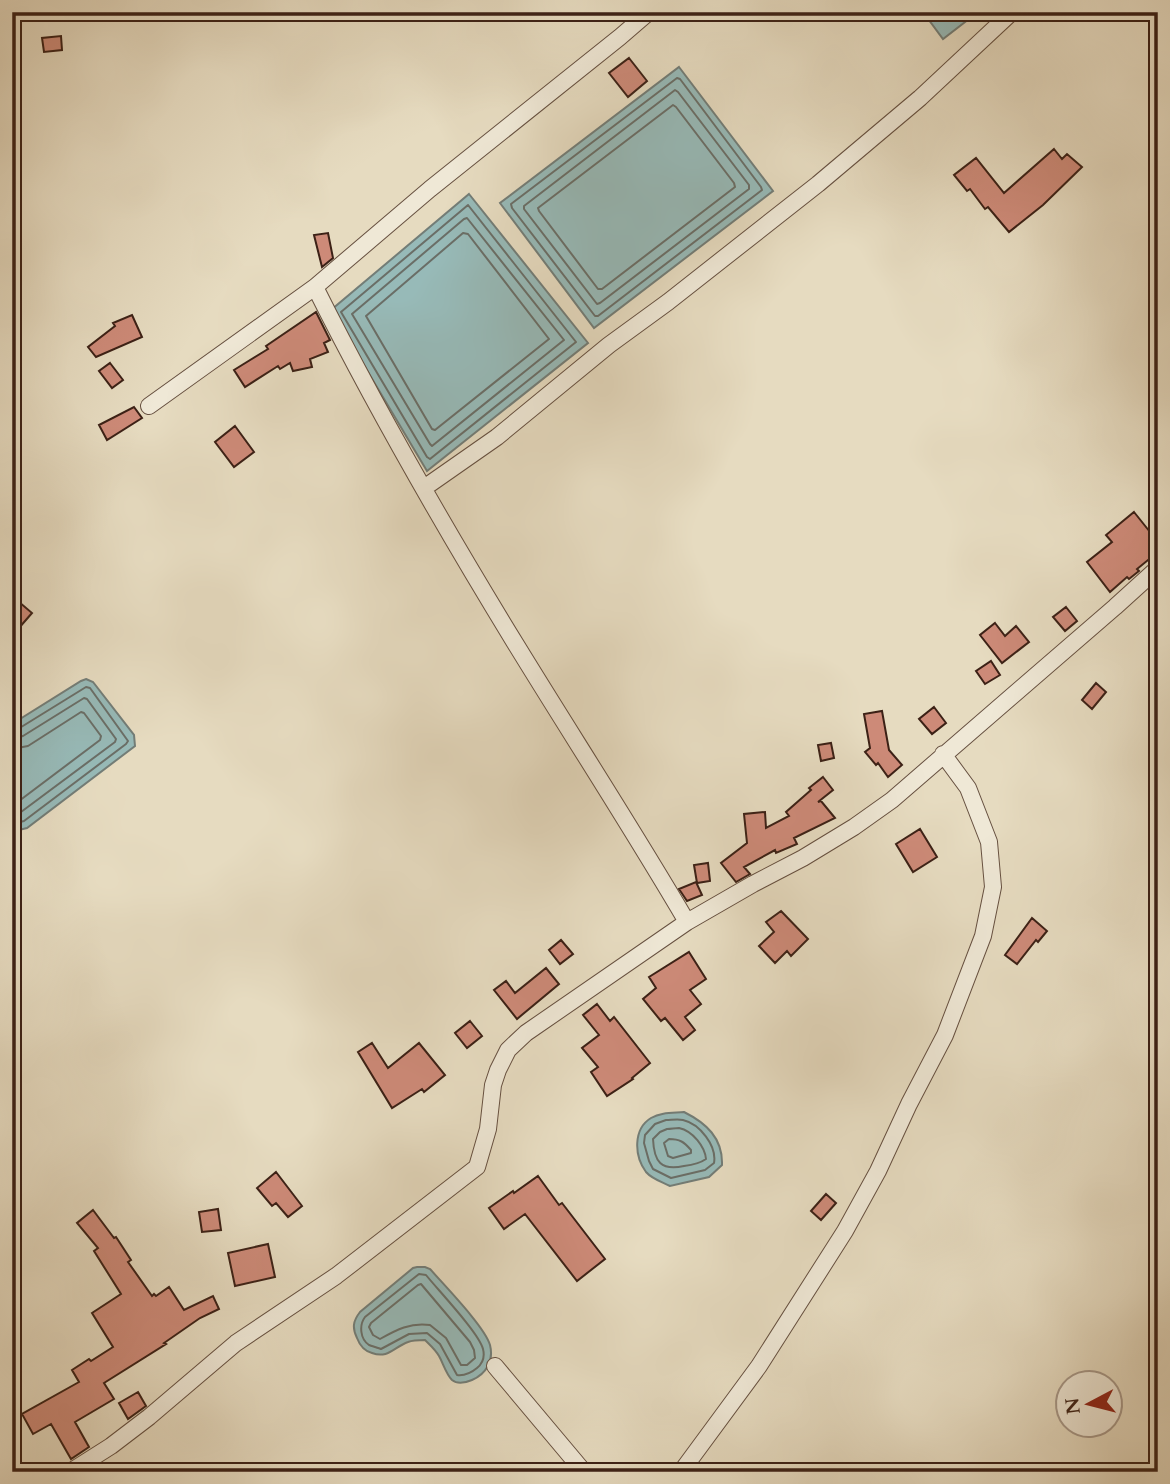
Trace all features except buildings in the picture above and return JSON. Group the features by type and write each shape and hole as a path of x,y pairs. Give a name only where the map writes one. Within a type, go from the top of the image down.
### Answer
{"street":[{"path":"149,406 315,287 430,189 649,12"},
{"path":"424,488 497,437 609,345 808,192 920,98 1012,12"},
{"path":"315,287 424,488 516,645 654,864 687,922"},
{"path":"70,1472 111,1446 236,1343 337,1276 477,1167 488,1129 493,1085 498,1069 508,1051 526,1033 687,922 803,858 892,800 1158,568"},
{"path":"681,1472 759,1366 845,1231 878,1171 945,1035 983,936 993,887 989,842 968,788 943,754"},
{"path":"495,1366 584,1472"}],"water":[{"path":"923,12 978,12 943,39"},
{"path":"679,67 773,191 594,328 500,203"},
{"path":"469,194 588,343 427,471 331,310"},
{"path":"86,679 93,682 134,735 135,746 27,828 19,830 12,827 12,724"},
{"path":"684,1112 712,1132 720,1147 722,1165 709,1177 670,1186 654,1178 642,1166 638,1136 651,1118"},
{"path":"417,1267 430,1269 473,1317 487,1337 491,1351 490,1362 485,1371 472,1380 457,1383 452,1380 437,1354 425,1340 410,1341 382,1355 367,1351 358,1341 354,1325 360,1312"}]}
